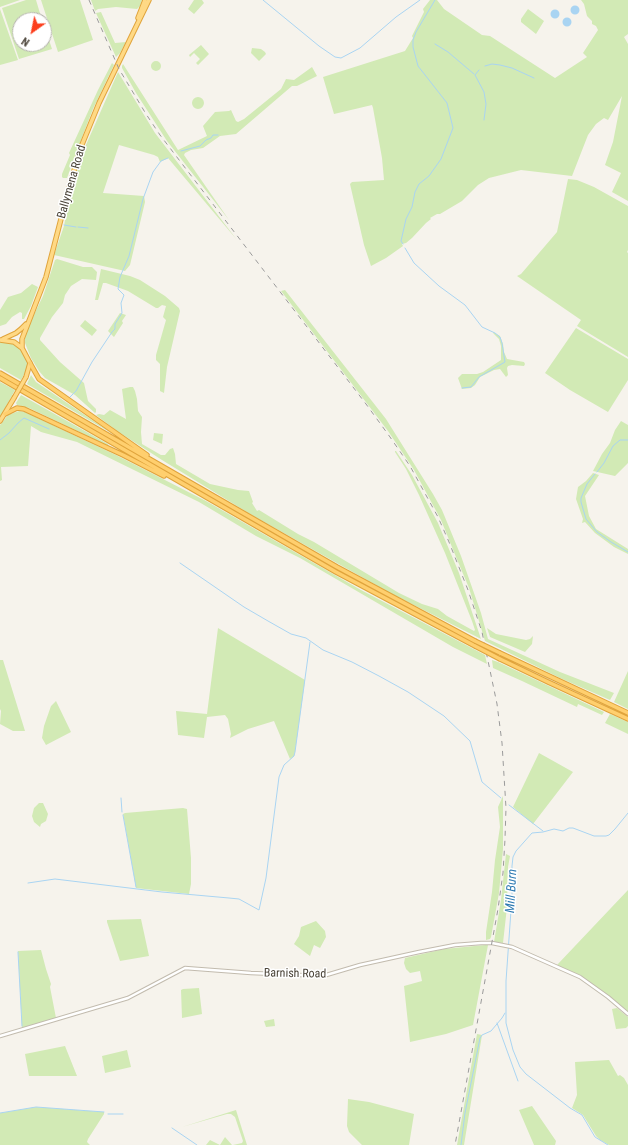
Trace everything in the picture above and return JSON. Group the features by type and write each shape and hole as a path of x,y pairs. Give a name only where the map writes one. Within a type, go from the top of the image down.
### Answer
{"highway":[{"name":"Ballymena Road","path":"127,47 145,0"},
{"name":"Ballymena Road","path":"22,348 22,339 28,321 46,276 81,147 99,103 149,0"},
{"name":"Ballymena Road","path":"0,340 21,330 28,321"},
{"path":"0,340 14,342 22,348 39,380 134,447 188,481"},
{"path":"0,421 26,377 30,363"},
{"path":"0,373 337,567 475,641 602,702 628,718"},
{"path":"0,378 336,572 475,646 548,682 600,706 628,713"},
{"path":"5,414 17,408 24,409 123,455 209,499"}],"street":[{"name":"Barnish Road","path":"0,1036 128,998 185,968 320,977 385,959 449,946 492,943 509,946 580,977 608,997 628,1014"}],"green space":[{"path":"0,0 20,0 0,7"},
{"path":"26,0 36,0 40,12 12,12 12,38 2,8"},
{"path":"41,0 80,0 93,40 58,52 52,34 52,12 45,12"},
{"path":"91,0 142,0 137,9 116,7 98,9 95,11"},
{"path":"194,0 202,0 204,3 194,14 188,9"},
{"path":"430,0 437,0 444,9 482,35 490,36 555,78 587,57 583,53 598,30 587,16 584,4 581,0 628,0 628,34 624,37 628,44 628,201 612,192 621,173 605,165 613,142 622,96 608,120 604,118 596,124 588,135 572,176 521,170 489,178 478,185 462,201 430,218 431,219 412,238 406,243 402,244 403,246 371,266 364,245 350,184 352,182 384,180 382,158 373,108 372,105 334,114 323,77 405,51 413,38 412,36 424,12 423,9"},
{"path":"0,9 12,43 12,52 15,52 18,60 0,65"},
{"path":"528,9 544,21 536,34 521,22 521,19"},
{"path":"101,12 115,43 126,42 116,57 96,13"},
{"path":"201,45 209,54 198,65 196,63 200,59 194,53 190,57 189,55"},
{"path":"252,48 261,49 266,54 259,61 251,53"},
{"path":"17,52 42,52 19,59"},
{"path":"154,61 158,61 160,62 160,70 154,71 151,68 151,64"},
{"path":"112,63 114,65 93,109 67,178 63,178 62,174 70,155 69,153"},
{"path":"123,64 178,150 207,136 203,126 215,112 231,110 236,121 238,122 244,119 281,89 286,79 294,80 312,67 317,76 297,86 292,86 236,134 220,136 203,148 191,150 185,153 184,155 229,220 167,141 136,93 122,68"},
{"path":"118,72 155,133 237,240 168,158 160,162 158,157 154,155 119,145 103,193 144,196 145,202 130,265 125,271 54,255 64,226 69,199 82,154"},
{"path":"196,97 200,97 204,103 200,109 196,109 192,105 192,101"},
{"path":"568,179 577,180 594,187 628,206 628,357 577,326 581,320 517,276 521,274 557,232"},
{"path":"57,259 83,267 92,267 97,272 96,280 82,279 71,286 65,295 63,303 52,317 40,340 60,362 84,383 88,401 96,409 95,413 75,395 45,378 31,358 25,343 27,329 43,296 55,260"},
{"path":"101,269 140,280 165,296 179,308 180,311 167,367 164,393 160,391 160,364 156,360 156,355 166,320 163,317 166,306 162,305 156,308 128,291 106,283 103,283 98,300 95,300"},
{"path":"32,284 38,287 31,306 24,319 22,319 22,313 20,312 12,317 6,324 0,326 0,310 8,297 21,293"},
{"path":"285,290 386,419 433,494 442,510 461,556 481,613 488,639 560,672 614,693 610,700 560,678 485,641 469,588 441,520 414,470 388,431 281,291"},
{"path":"120,313 126,315 114,337 108,331"},
{"path":"85,320 97,330 92,336 80,326"},
{"path":"576,328 628,359 628,380 608,412 570,390 545,373"},
{"path":"493,332 500,336 507,359 524,362 524,366 508,366 508,375 506,377 500,369 494,370 480,377 471,388 462,389 458,378 462,374 477,374 483,372 501,360 501,346 499,339"},
{"path":"0,342 13,344 21,349 27,359 27,369 21,380 0,368"},
{"path":"31,375 36,382 113,434 27,384"},
{"path":"0,382 15,390 0,418"},
{"path":"133,387 135,391 138,411 142,417 142,444 161,455 165,455 170,449 173,448 176,464 210,484 249,491 253,502 252,503 257,511 259,510 399,593 422,604 438,609 447,616 474,631 472,621 445,553 419,495 406,469 395,452 396,451 412,475 438,523 459,573 481,639 390,593 250,514 162,460 117,431 96,415 104,415 110,410 126,419 122,389"},
{"path":"21,395 108,444 109,446 29,408 17,405 16,403"},
{"path":"19,411 25,412 116,455 206,501 361,590 485,655 487,664 453,647 300,558 256,536 199,502 77,442 41,432 31,426 28,466 1,467 2,480 0,481 0,425 8,415"},
{"path":"621,421 628,425 628,463 615,476 593,471 610,443 615,430"},
{"path":"154,433 163,434 162,444 153,440"},
{"path":"593,473 599,475 585,496 589,516 596,529 628,549 628,554 614,547 595,533 585,522 582,523 583,519 576,499 578,487"},
{"path":"218,628 305,680 295,752 294,756 290,759 274,721 248,729 230,738 231,734 228,719 225,715 207,717 204,738 178,735 176,711 207,714"},
{"path":"487,628 496,634 526,640 533,636 532,644 525,652 490,637"},
{"path":"0,660 3,660 25,731 13,731 0,724"},
{"path":"492,660 604,712 602,715 578,704 577,707 493,668"},
{"path":"628,671 628,709 614,702"},
{"path":"56,701 71,732 46,745 42,738 44,726 51,706"},
{"path":"610,714 628,722 628,734 605,723"},
{"path":"539,753 573,772 533,824 513,807"},
{"path":"503,796 503,849 499,893 491,937 490,939 486,940 500,827 498,807"},
{"path":"39,803 43,803 48,814 46,821 41,824 40,827 34,822 32,816 34,808"},
{"path":"183,808 187,809 191,858 191,884 189,894 136,888 123,814"},
{"path":"506,854 510,856 503,943 494,942 501,900"},
{"path":"628,890 628,1012 588,981 557,965"},
{"path":"141,919 149,956 120,961 107,920"},
{"path":"316,921 325,931 326,937 320,948 314,945 310,956 294,944 299,936 301,927"},
{"path":"488,945 473,1025 446,1034 410,1042 404,986 422,981 420,971 410,973 406,969 404,963 405,958 444,949"},
{"path":"41,950 51,984 50,987 56,1018 22,1028 18,951"},
{"path":"199,988 202,1014 182,1018 181,990"},
{"path":"617,1008 628,1017 628,1026 626,1028 616,1029 612,1009"},
{"path":"274,1019 275,1026 266,1027 264,1021"},
{"path":"477,1034 482,1035 464,1145 457,1145"},
{"path":"65,1046 77,1076 29,1076 25,1054"},
{"path":"127,1050 131,1067 105,1073 102,1056"},
{"path":"609,1060 618,1076 620,1075 624,1078 628,1085 628,1145 609,1145 600,1140 583,1115 572,1108 577,1095 575,1062"},
{"path":"348,1099 369,1102 414,1114 409,1145 362,1145 349,1132 347,1126"},
{"path":"532,1106 556,1141 555,1145 534,1145 519,1110"},
{"path":"36,1107 104,1112 104,1114 88,1139 87,1142 90,1145 0,1145 0,1113"},
{"path":"236,1110 247,1145 233,1145 242,1143 243,1141 235,1117 231,1114 182,1127"},
{"path":"225,1137 232,1145 220,1145"},
{"path":"210,1140 220,1145 206,1145"}],"water":[{"path":"575,5 580,10 575,15 570,10"},
{"path":"555,9 560,14 555,19 550,14"},
{"path":"567,17 572,22 567,27 562,22"}],"waterway":[{"path":"263,0 319,46 335,57 341,58 360,48 396,17 420,0"},
{"path":"403,244 401,241 406,219 412,207 415,192 419,184 429,176 441,159 453,128 447,103 418,66 413,47 413,40 416,32 435,0"},
{"path":"435,44 448,52 474,74"},
{"path":"485,66 492,64 500,65 512,68 534,78"},
{"path":"479,70 475,75 484,92 486,104 484,120"},
{"path":"181,151 200,146 213,135 218,135"},
{"path":"69,398 76,391 92,362 115,329 115,324 122,313 121,303 124,295 118,289 120,277 129,256 143,199 153,172 161,161 168,158"},
{"path":"64,225 76,227"},
{"path":"78,227 88,228"},
{"path":"405,248 414,263 439,286 465,305 482,327 500,337 505,362 479,377 471,387 462,388"},
{"path":"0,440 24,418 49,429"},
{"path":"597,472 604,463 613,446 620,440 628,440"},
{"path":"595,474 587,484 581,498 586,519 597,532 628,552"},
{"path":"180,563 244,607 268,621 291,634 306,638 323,650 352,662 379,676 408,692 444,716 470,741 482,782 501,798"},
{"path":"28,883 55,879 162,892 239,899 259,910 266,878 279,777 284,765 294,756 295,752 310,642"},
{"path":"121,798 122,812"},
{"path":"509,805 543,831"},
{"name":"Mill Burn","path":"608,1145 595,1137 582,1115 570,1108 526,1074 520,1067 513,1050 506,1023 506,981 512,896 512,866 513,857 516,851 532,833 554,829 563,831 573,828 594,836 606,836 615,829 628,813"},
{"path":"123,815 136,887"},
{"path":"18,952 22,1026"},
{"path":"461,1145 465,1113 480,1038 482,1035 491,1031 505,1013"},
{"path":"497,1023 518,1081"},
{"path":"0,1113 36,1107 104,1112"},
{"path":"108,1114 123,1114"},
{"path":"172,1128 197,1145"}],"railway":[{"path":"89,0 119,69 160,135 366,404 410,466 438,517 449,542 468,590 482,632 497,704 502,743 506,808 505,839 503,873 498,909 455,1145"}]}
